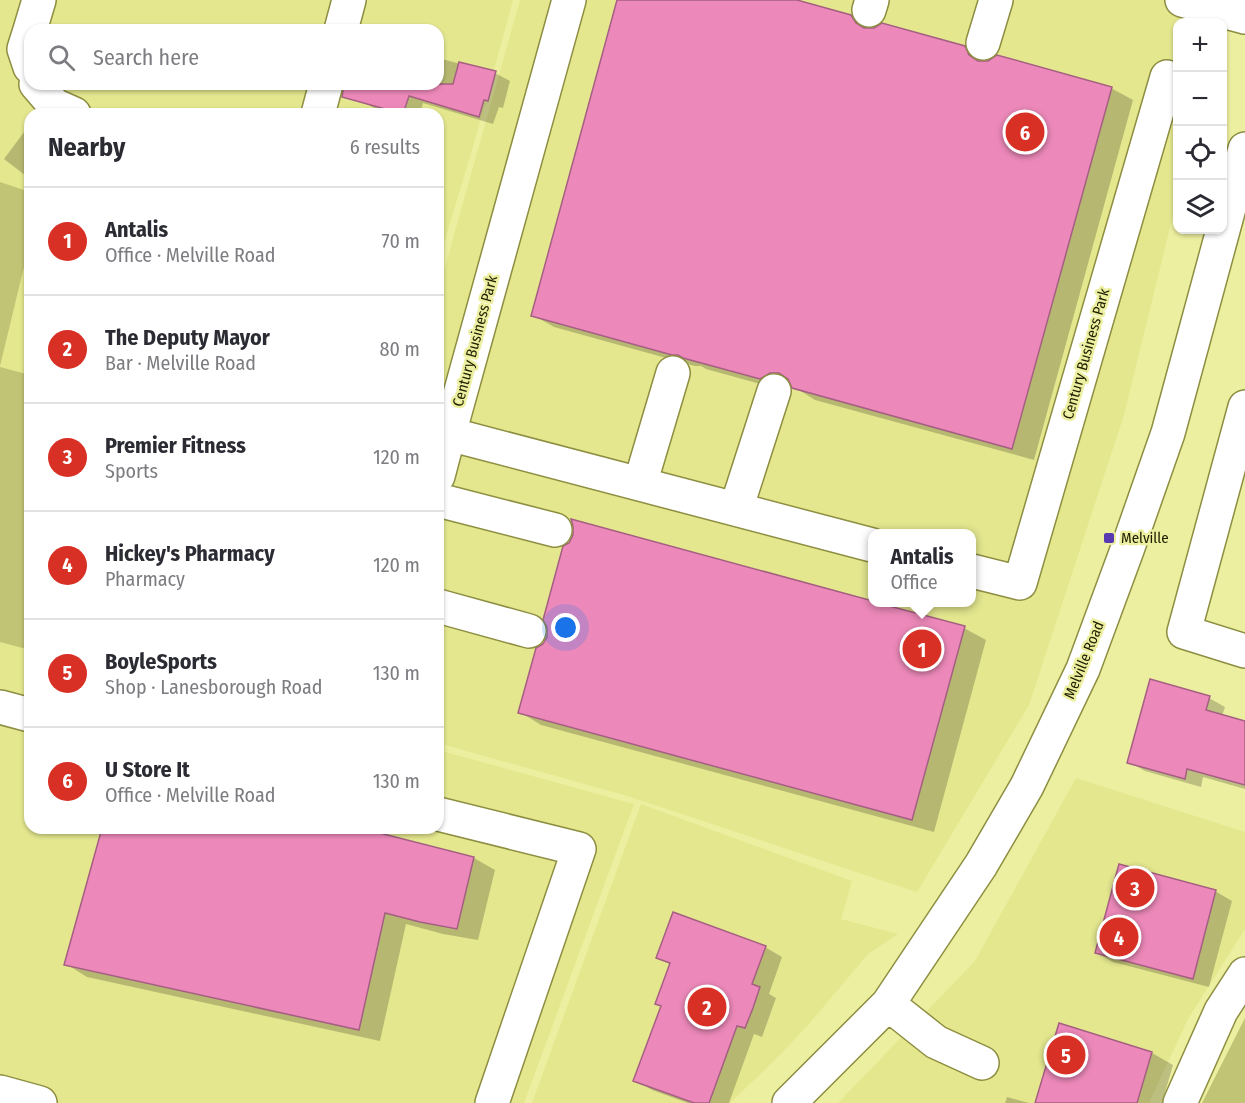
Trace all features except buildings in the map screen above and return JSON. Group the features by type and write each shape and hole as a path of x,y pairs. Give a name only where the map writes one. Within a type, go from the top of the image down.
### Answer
{"street":[{"path":"32,24 39,0"},
{"path":"343,24 349,0"},
{"name":"Century Business Park","path":"444,453 569,0"},
{"path":"983,43 996,0"},
{"path":"1182,0 1245,17"},
{"name":"Century Business Park","path":"976,572 1020,584 1167,77"},
{"path":"41,90 54,105 61,108"},
{"path":"320,108 324,90"},
{"name":"Melville Road","path":"789,1103 888,1004 981,866 1027,786 1083,669 1168,433 1245,149"},
{"path":"639,484 673,373"},
{"path":"736,509 774,391"},
{"path":"1245,407 1184,632 1245,651"},
{"path":"449,434 868,544"},
{"path":"444,502 555,530"},
{"path":"444,608 529,631"},
{"path":"0,707 24,713"},
{"path":"444,815 579,849 492,1103"},
{"path":"1180,1103 1221,1011 1245,974"},
{"path":"888,1004 936,1041 982,1063"},
{"path":"0,1092 40,1103"}],"shaded area":[{"path":"0,0 513,0 444,243 444,108 24,108 24,834 444,834 444,752 634,804 524,1103 0,1103"},
{"path":"520,0 1232,0 1227,18 1173,18 1173,215 1124,415 1029,705 917,892 624,795 444,745 444,271"},
{"path":"0,182 24,190 24,267 0,366"},
{"path":"0,367 24,373 24,648 0,642"},
{"path":"1076,778 1245,832 1245,929 1188,1019 1149,1103 838,1103 975,961"},
{"path":"641,804 852,881 841,919 898,934 868,954 809,1024 730,1103 532,1103"},
{"path":"1245,1018 1245,1103 1202,1103"}],"place":[{"name":"U Store It","path":"1025,132"},
{"name":"Melville","path":"1109,538"},
{"name":"Antalis","path":"922,649"},
{"name":"Premier Fitness","path":"1135,888"},
{"name":"Hickey's Pharmacy","path":"1119,937"},
{"name":"The Deputy Mayor","path":"707,1007"},
{"name":"BoyleSports","path":"1066,1055"}]}
